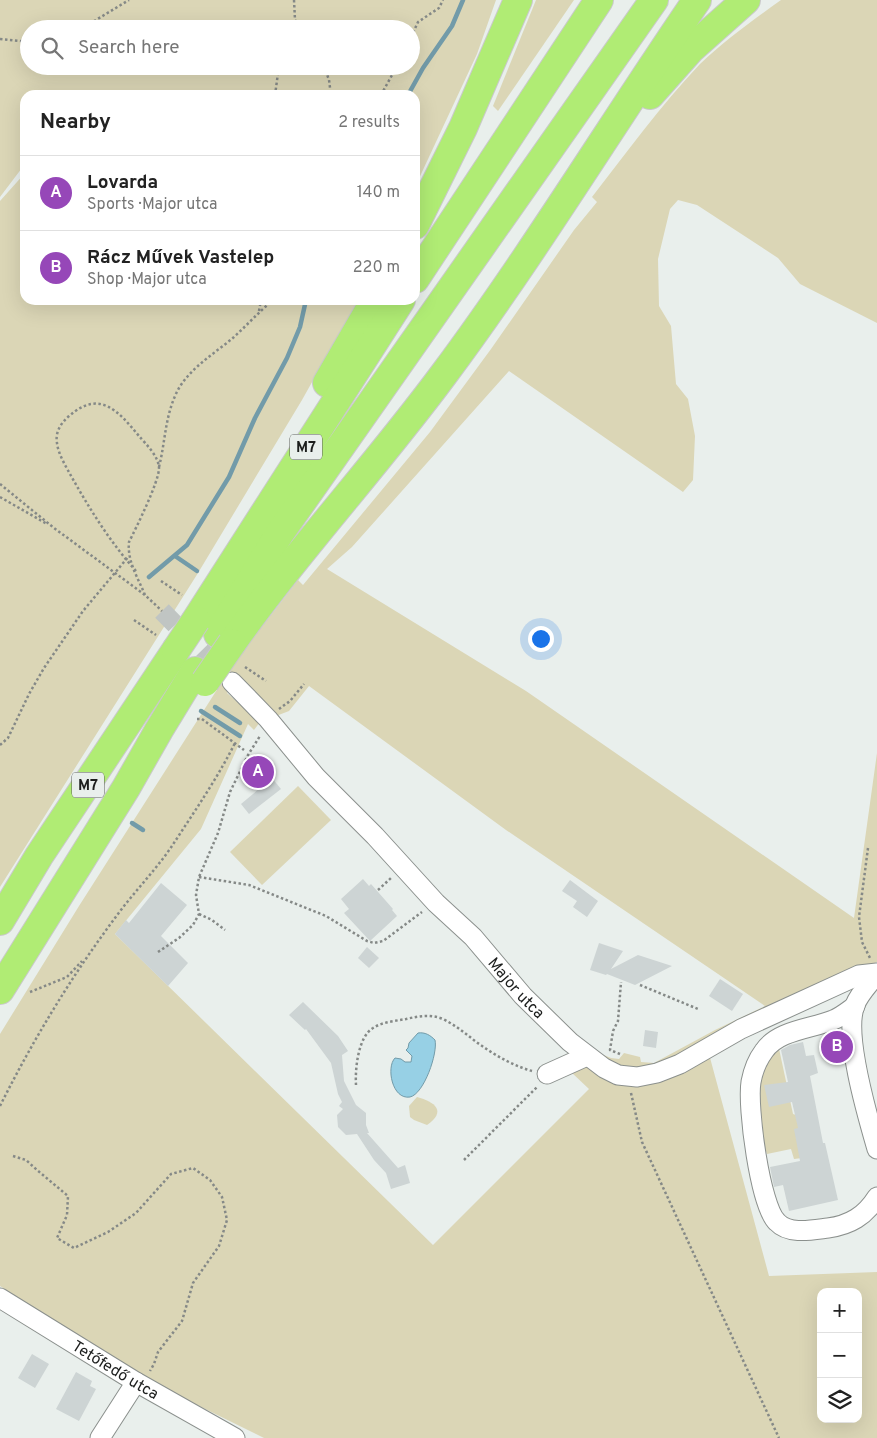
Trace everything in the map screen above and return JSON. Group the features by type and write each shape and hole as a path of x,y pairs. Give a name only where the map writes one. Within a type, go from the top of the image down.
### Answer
{"highway":[{"path":"420,215 463,128 518,0"},
{"path":"420,271 599,0"},
{"name":"M7","path":"0,990 126,788 159,730 200,677 215,632 280,533 654,0"},
{"path":"215,632 258,607 400,432 445,373 528,255 697,0"},
{"path":"528,255 658,84 692,49 746,0"},
{"path":"211,595 237,527 327,383 372,305"},
{"name":"M7","path":"215,632 211,595 398,305"},
{"name":"M7","path":"0,921 166,642 215,632"}],"street":[{"name":"Major utca","path":"232,682 268,719 316,777 375,836 436,903 473,937 523,996 570,1042 604,1068 618,1075 657,1074 672,1068 741,1029 859,975 877,973"},
{"path":"877,973 863,991 855,1006 852,1018 852,1041 865,1105 877,1149"},
{"path":"855,1006 833,1020 778,1038 765,1049 757,1062 751,1081 752,1125 763,1190 769,1211 777,1222 786,1228 806,1231 834,1228 855,1220 869,1210 877,1197"},
{"path":"547,1074 587,1056"},
{"name":"Tetőfedő utca","path":"0,1298 139,1384 235,1438"},
{"path":"100,1438 139,1384"}],"path":[{"path":"96,20 130,0"},
{"path":"294,0 295,20"},
{"path":"420,21 438,8 443,0"},
{"path":"0,40 20,41"},
{"path":"276,90 278,75"},
{"path":"326,75 329,90"},
{"path":"384,90 392,75"},
{"path":"258,313 260,305"},
{"path":"145,594 129,556 129,542 153,489 170,410 182,383 193,370 246,326 267,305"},
{"path":"136,571 113,544 85,500 67,467 57,443 58,432 63,421 79,408 92,403 104,405 114,410 128,423 148,446 159,468"},
{"path":"0,484 54,528 145,594 162,611"},
{"path":"0,497 54,528"},
{"path":"0,745 8,738 44,668 82,611 129,556"},
{"path":"161,581 182,595"},
{"path":"134,620 166,642"},
{"path":"245,667 266,681"},
{"path":"268,719 290,701 304,684"},
{"path":"197,719 202,719 244,750"},
{"path":"158,952 179,938 193,925 199,914 196,895 199,877 218,833 230,792 248,755 260,736"},
{"path":"0,1106 21,1064 62,994 116,916 171,847 217,778 235,742"},
{"path":"862,942 859,917 868,848"},
{"path":"199,877 249,886 326,916 367,941 374,943 383,941 426,909"},
{"path":"199,914 212,920 225,930"},
{"path":"30,992 66,977 88,954"},
{"path":"620,1054 610,1050 613,1031 618,1021 622,982"},
{"path":"640,985 698,1009"},
{"path":"356,1085 355,1072 360,1048 371,1029 382,1024 422,1016 434,1016 443,1019 498,1057 517,1066 547,1074 533,1092 464,1160"},
{"path":"624,1076 630,1089 642,1142 778,1438"},
{"path":"13,1156 26,1160 68,1196 67,1215 57,1238 74,1248 108,1232 136,1213 171,1174 193,1168 210,1180 222,1197 226,1220 219,1246 193,1283 182,1321 158,1352 154,1364 139,1384"}],"shaded area":[{"path":"0,0 496,0 477,54 420,176 420,90 20,90 20,171 0,197"},
{"path":"536,0 574,0 498,111 493,106"},
{"path":"781,0 877,0 877,323 800,284 778,258 697,205 678,200 670,209 658,259 659,306 671,326 676,384 688,399 695,436 693,480 683,492 509,371 352,547 327,569 526,691 854,918 877,753 877,962 738,1024 664,1067 644,1071 630,1071 617,1068 596,1052 619,1059 624,1053 640,1057 641,1062 654,1063 765,1006 506,830 309,686 289,711 276,716 239,676 227,693 260,722 254,730 248,724 201,829 115,934 433,1245 589,1089 571,1072 572,1067 585,1066 611,1079 622,1082 635,1082 661,1076 709,1054 769,1276 877,1272 877,1438 264,1438 195,1404 88,1345 0,1286 0,1034 234,663 298,580 303,585 430,432 574,230 597,202 592,197 658,112 700,64 729,38"},
{"path":"20,179 20,305 355,305 302,400 198,573 0,887 0,201"},
{"path":"298,786 331,820 262,885 230,852"},
{"path":"778,1044 793,1114 802,1117 802,1158 794,1159 791,1149 767,1154 759,1131 755,1102 766,1055"},
{"path":"417,1097 433,1104 436,1108 436,1115 427,1125 410,1117 409,1106"}],"water":[{"path":"418,1033 427,1034 435,1040 434,1054 429,1072 420,1089 410,1097 404,1097 392,1082 392,1062 395,1058 411,1062 412,1056 406,1050 409,1043"}],"building":[{"path":"272,778 281,789 249,814 241,804"},
{"path":"363,879 369,886 371,884 397,916 370,941 344,913 349,909 341,899"},
{"path":"570,880 598,901 587,917 573,907 577,901 562,891"},
{"path":"161,883 187,905 161,936 188,963 168,986 115,934 126,920 129,923"},
{"path":"599,943 623,951 611,969 638,955 672,966 635,985 607,974 590,970"},
{"path":"367,947 379,958 369,968 358,958"},
{"path":"720,979 743,994 732,1011 709,996"},
{"path":"303,1002 338,1036 348,1051 342,1055 344,1081 356,1105 366,1113 366,1125 369,1133 367,1133 398,1168 405,1165 410,1183 391,1189 386,1173 374,1160 357,1134 346,1135 338,1127 337,1115 343,1109 339,1106 342,1102 338,1094 331,1063 306,1029 289,1015"},
{"path":"645,1030 658,1032 656,1048 643,1046"},
{"path":"803,1042 806,1056 814,1055 818,1073 810,1076 823,1143 825,1143 838,1200 789,1211 783,1185 774,1187 770,1167 800,1161 794,1129 798,1128 792,1102 769,1107 764,1085 788,1082 781,1050 790,1045"},
{"path":"32,1354 49,1364 35,1388 18,1378"},
{"path":"76,1372 92,1381 90,1386 96,1389 79,1421 56,1409"}],"waterway":[{"path":"420,73 452,26 463,0"},
{"path":"411,90 419,75"},
{"path":"149,577 187,545 229,477 255,418 287,358 300,327 305,305"},
{"path":"175,556 197,571"},
{"path":"215,707 240,723"},
{"path":"201,711 240,736"},
{"path":"132,823 143,830"}],"tunnel":[{"path":"162,611 224,674"}],"place":[{"name":"Lovarda","path":"258,772"},
{"name":"Rácz Művek Vastelep","path":"837,1047"}]}
